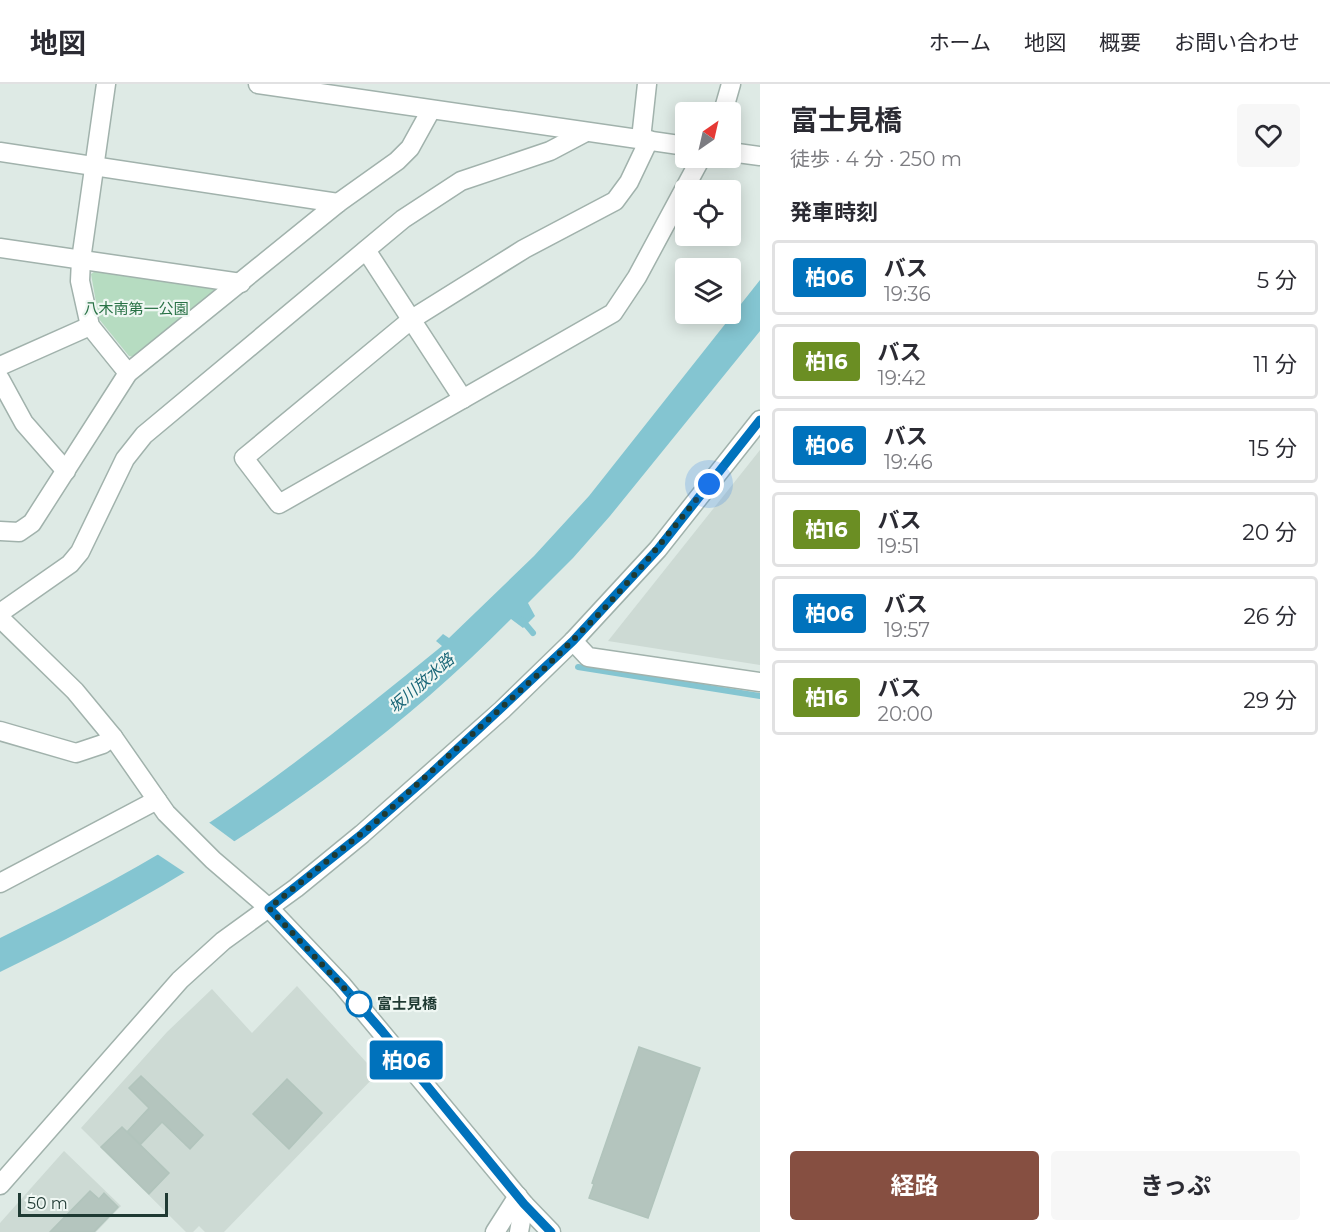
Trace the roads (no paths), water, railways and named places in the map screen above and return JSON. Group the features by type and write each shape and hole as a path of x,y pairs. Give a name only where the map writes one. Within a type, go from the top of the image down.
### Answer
{"street":[{"path":"106,84 80,281 90,326 128,373"},
{"path":"258,84 675,144"},
{"path":"647,84 645,139 629,182 615,201 524,249 412,319 244,458 279,504 613,314 637,277 696,168"},
{"path":"726,102 731,84"},
{"path":"0,531 19,532 27,528 40,512 128,373 338,203 397,161 410,148 431,110"},
{"path":"0,613 70,564 80,552 125,459 144,435 403,219 453,185 550,152 586,132"},
{"path":"0,152 338,203"},
{"path":"741,153 760,156"},
{"path":"0,248 242,283"},
{"path":"366,250 463,399"},
{"path":"0,366 90,326"},
{"path":"0,380 24,423 66,471"},
{"path":"0,1185 180,980 223,941 269,908 406,795 502,710 573,641 658,549 760,420"},
{"path":"0,618 75,692 113,737 161,807 213,860 269,908 342,985 521,1200 551,1232"},
{"path":"573,641 588,657 760,682"},
{"path":"0,731 76,753 103,744 113,737"},
{"path":"0,883 161,807"},
{"path":"495,1232 521,1200"},
{"path":"519,1232 521,1200"}],"water":[{"name":"坂川放水路","path":"760,280 760,331 610,516 573,558 528,603 535,616 523,628 511,619 455,673 396,724 271,817 138,900 0,972 0,938 111,881 218,817 304,756 442,646 436,641 443,634 449,638 534,556 589,496 725,324 741,324 741,304"}],"waterway":[{"path":"522,620 533,633"},
{"path":"578,667 760,696"}],"place":[{"name":"富士見橋","path":"359,1004"}],"park label":[{"name":"八木南第一公園","path":"136,309"}]}
